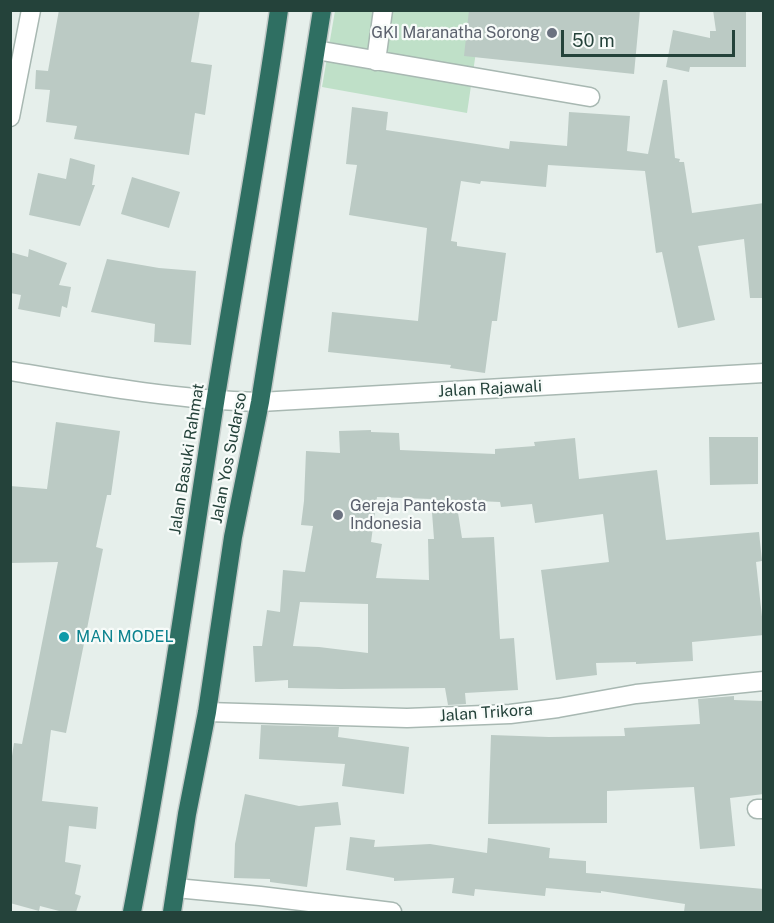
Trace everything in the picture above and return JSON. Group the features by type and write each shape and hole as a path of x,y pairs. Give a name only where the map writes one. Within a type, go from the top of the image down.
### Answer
{"highway":[{"name":"Jalan Basuki Rahmat","path":"132,912 170,694 279,10"},
{"name":"Jalan Yos Sudarso","path":"172,912 187,814 207,712 233,537 260,402 322,10"}],"street":[{"path":"10,117 32,10"},
{"path":"376,61 383,10"},
{"path":"316,50 590,97"},
{"name":"Jalan Rajawali","path":"10,371 116,389 216,401 260,402 764,373"},
{"name":"Jalan Trikora","path":"207,712 407,718 510,714 636,694 764,681"},
{"path":"176,888 392,912"}],"green space":[{"path":"335,11 482,11 467,113 322,87"}],"building":[{"path":"59,10 200,10 191,62 212,65 205,115 195,113 189,155 74,139 77,126 46,122 50,90 35,89 36,70 48,71"},
{"name":"GKI Maranatha Sorong","path":"469,10 640,10 634,74 464,56"},
{"path":"713,10 746,10 746,67 690,67 689,72 666,67 673,30 710,38 710,31 716,31"},
{"path":"663,80 667,80 675,158 680,159 679,162 684,162 692,213 764,203 764,298 750,298 744,239 698,246 715,320 678,328 662,252 656,253 645,171 548,165 546,187 461,181 451,241 457,242 457,246 506,253 497,321 492,321 485,373 450,368 451,365 328,352 332,312 418,321 427,228 349,215 357,165 346,164 352,107 388,112 386,130 509,149 510,141 567,146 569,112 630,116 627,151 648,154"},
{"path":"70,158 95,165 92,185 95,185 80,226 29,215 38,173 66,179"},
{"path":"132,177 180,192 169,228 121,214"},
{"path":"29,249 67,263 59,285 71,287 67,308 62,306 60,317 18,309 21,295 10,293 10,252 28,257"},
{"path":"107,259 159,268 196,271 191,345 154,342 155,324 91,312"},
{"path":"56,422 120,431 111,495 107,495 96,547 103,549 66,733 51,730 42,801 98,807 96,829 69,826 65,862 81,865 75,894 81,896 76,912 63,912 40,906 39,911 10,903 10,769 14,743 22,744 58,562 10,563 10,486 47,489"},
{"path":"371,430 371,432 399,433 400,450 495,454 495,449 535,446 534,442 575,438 579,479 657,470 666,540 759,532 762,561 756,562 764,635 692,642 693,661 636,664 636,662 596,663 597,675 556,680 541,570 609,562 603,514 535,523 532,504 501,507 500,502 456,500 462,538 494,537 500,639 514,638 518,690 465,693 466,704 448,705 445,688 288,688 288,680 255,682 253,646 262,646 267,610 280,612 283,570 305,572 313,526 301,525 306,451 340,453 339,431","holes":["377,497 431,499 434,539 428,539 429,580 376,578 382,544 371,542","300,602 368,604 368,653 293,646"]},
{"path":"709,437 758,437 758,484 710,485"},
{"path":"734,696 734,700 764,701 764,794 730,798 735,846 700,849 694,787 607,791 607,823 488,824 491,735 625,736 624,728 700,724 698,699"},
{"path":"261,725 339,727 338,737 409,747 404,794 342,786 345,764 259,759"},
{"path":"245,794 299,806 338,802 341,825 315,827 307,887 270,882 270,879 234,878 235,844"},
{"path":"350,837 375,840 374,847 430,844 487,853 488,838 550,848 549,858 586,861 586,873 764,889 764,912 684,912 685,904 601,891 601,893 546,888 545,896 475,889 474,896 452,893 454,878 394,881 394,878 346,870"}],"place":[{"name":"GKI Maranatha Sorong","path":"552,33"},
{"name":"Gereja Pantekosta Indonesia","path":"338,515"},
{"name":"MAN MODEL","path":"64,637"}]}
